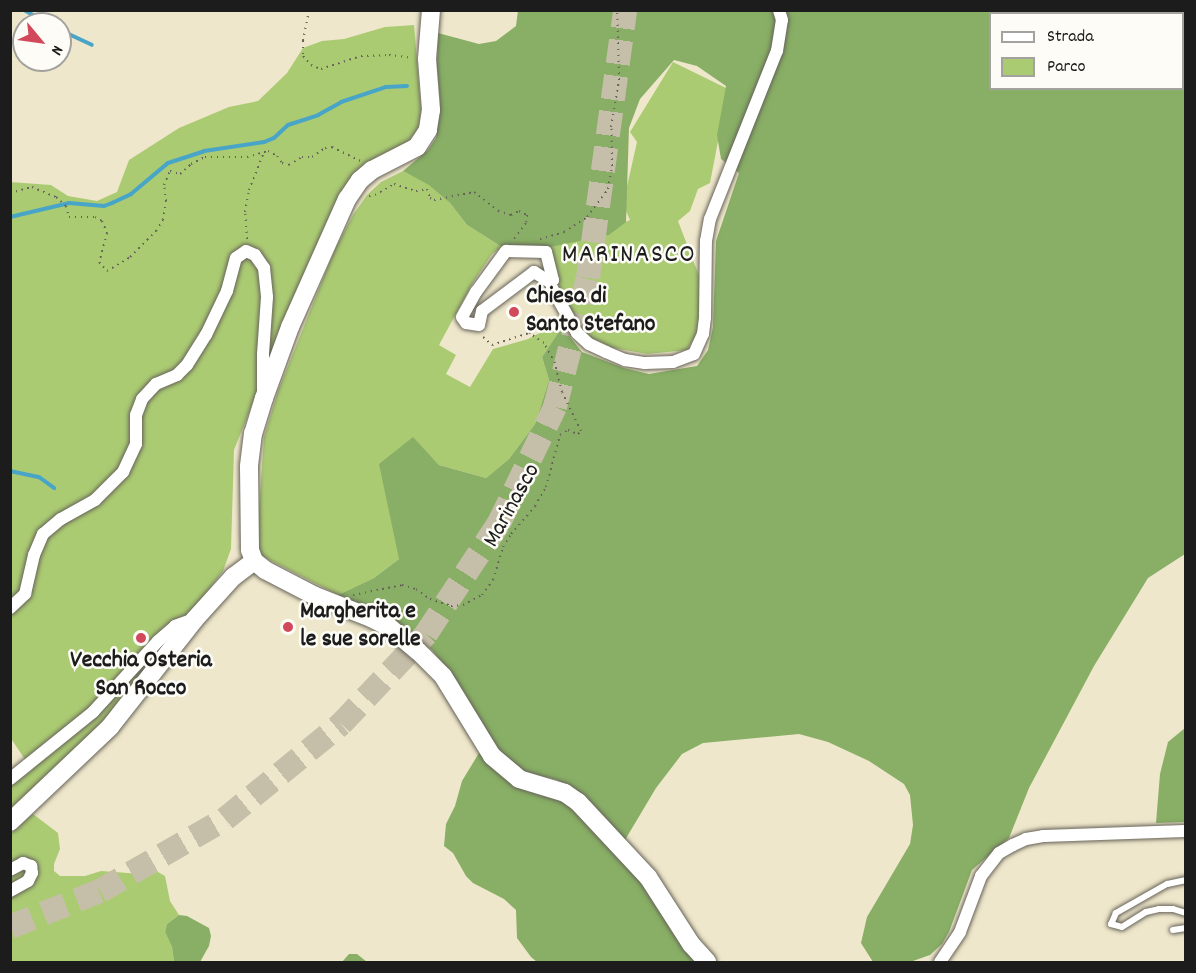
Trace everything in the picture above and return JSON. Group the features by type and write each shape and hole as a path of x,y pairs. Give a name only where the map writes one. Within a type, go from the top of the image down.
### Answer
{"street":[{"path":"431,10 427,58 431,110 426,136 417,147 372,170 360,180 347,199 290,327 264,398 253,434 249,467 248,537 254,561 286,582 389,627 430,662 460,702 482,743 512,775 565,793 578,802 648,877 691,944 707,963"},
{"path":"552,288 577,333 589,344 625,360 645,363 673,362 690,357 698,349 705,318 706,241 710,219 777,51 782,20 778,10"},
{"path":"10,608 25,594 34,555 43,534 61,519 95,500 123,472 135,444 136,415 142,399 156,384 177,375 187,365 227,291 236,258 240,253 248,251 263,265 267,297 262,354 264,398"},
{"path":"506,251 546,252 553,280 550,282 534,272 482,311 479,325 466,323 462,317 476,292 506,251"},
{"path":"10,822 110,727 195,619 233,577 254,561"},
{"path":"10,779 93,712 158,641 175,626 195,619"},
{"path":"940,963 960,932 981,876 999,853 1012,845 1026,839 1043,836 1185,831"},
{"path":"10,870 23,863 32,870 28,881 10,891"}],"lane":[{"path":"1185,880 1167,884 1116,913 1111,924 1122,927 1134,918 1159,909 1173,909 1185,913"},
{"path":"1173,930 1185,928"}],"path":[{"path":"309,10 303,40 303,56 311,65 321,69 361,56 427,58"},
{"path":"535,240 564,232 588,217 608,189 612,166 611,127 619,80 617,10"},
{"path":"10,193 32,187 56,197 66,206 69,217 86,216 102,221 107,233 99,262 107,271 130,257 156,231 163,220 166,201 164,185 170,171 180,174 191,164 205,157 247,157 264,151 272,152 282,163 289,165 302,157 312,157 332,147 356,157 372,170"},
{"path":"248,251 245,212 249,190 264,151"},
{"path":"367,192 368,195 375,195 394,184 416,191 427,189 430,198 434,200 474,192 498,211 511,215 519,211 527,215 526,223 512,242 514,245"},
{"path":"479,325 479,331 492,345 529,333 567,315"},
{"name":"Marinasco","path":"330,601 402,585 416,589 430,599 451,606 463,605 482,595 493,580 503,547 546,488 561,435 568,430 578,434 581,431 562,392 555,363 543,343 529,333"}],"green space":[{"path":"518,10 1185,11 1185,554 1148,578 1094,666 1029,788 1009,838 972,870 949,932 942,944 930,955 910,962 873,962 861,943 867,917 910,844 913,825 910,795 904,784 869,761 828,742 799,734 703,743 682,754 656,788 625,840 579,792 557,780 525,772 491,743 457,681 432,650 396,621 338,595 374,578 399,559 379,464 413,437 439,465 486,478 509,459 535,424 549,380 542,357 562,327 582,352 624,368 649,374 697,366 708,350 713,327 716,241 739,173 721,159 717,135 726,86 697,66 674,60 640,99 629,128 626,222 609,235 550,247 502,247 467,225 450,203 429,185 403,171 428,150 436,138 440,103 437,66 438,33 479,44 496,41 516,26"},
{"path":"414,25 421,108 419,129 322,236 309,261 234,450 231,549 223,571 132,689 50,778 11,813 11,785 32,770 10,737 10,182 51,185 68,196 97,201 117,192 129,160 179,128 229,107 258,101 287,73 303,48 322,41 344,39 385,27"},
{"path":"673,62 728,89 710,183 698,189 690,211 678,221 708,299 701,327 687,350 647,354 603,346 574,334 547,246 592,236 630,220 623,204 637,142 630,132"},
{"path":"403,171 429,184 450,203 467,225 502,247 492,254 472,284 439,345 456,355 446,374 470,387 493,349 528,339 559,323 562,327 542,357 549,380 535,424 509,459 486,478 439,465 413,438 399,559 374,578 338,595 256,553 264,437 278,391 335,249 353,215 367,195 381,182"},
{"path":"1185,728 1185,822 1156,823 1160,774 1168,742"},
{"path":"479,753 513,785 559,799 570,805 635,873 696,962 537,962 531,957 517,938 516,910 504,899 473,883 466,876 453,853 444,846 446,824 455,806 462,781"},
{"path":"33,814 58,833 60,849 54,864 54,871 60,876 85,876 101,871 141,874 158,872 165,876 170,901 179,915 167,924 165,932 172,947 174,962 11,962 11,833"},
{"path":"179,915 187,916 209,928 211,936 209,946 200,962 174,962 172,947 165,932 167,924"},
{"path":"349,954 357,954 367,962 342,962"}],"waterway":[{"path":"24,10 28,12"},
{"path":"72,36 92,45"},
{"path":"10,217 69,203 104,206 131,194 168,163 204,151 264,142 274,138 288,125 318,115 341,102 386,87 407,86"},
{"path":"10,471 39,477 54,488"}],"tunnel":[{"path":"10,927 100,891 225,819 341,724 426,634 499,523 555,407 588,278 625,10"}],"place":[{"name":"Chiesa di Santo Stefano","path":"514,312"},
{"name":"Margherita e le sue sorelle","path":"288,627"},
{"name":"Vecchia Osteria San Rocco","path":"141,638"}],"district":[{"name":"MARINASCO","path":"629,256"}]}
